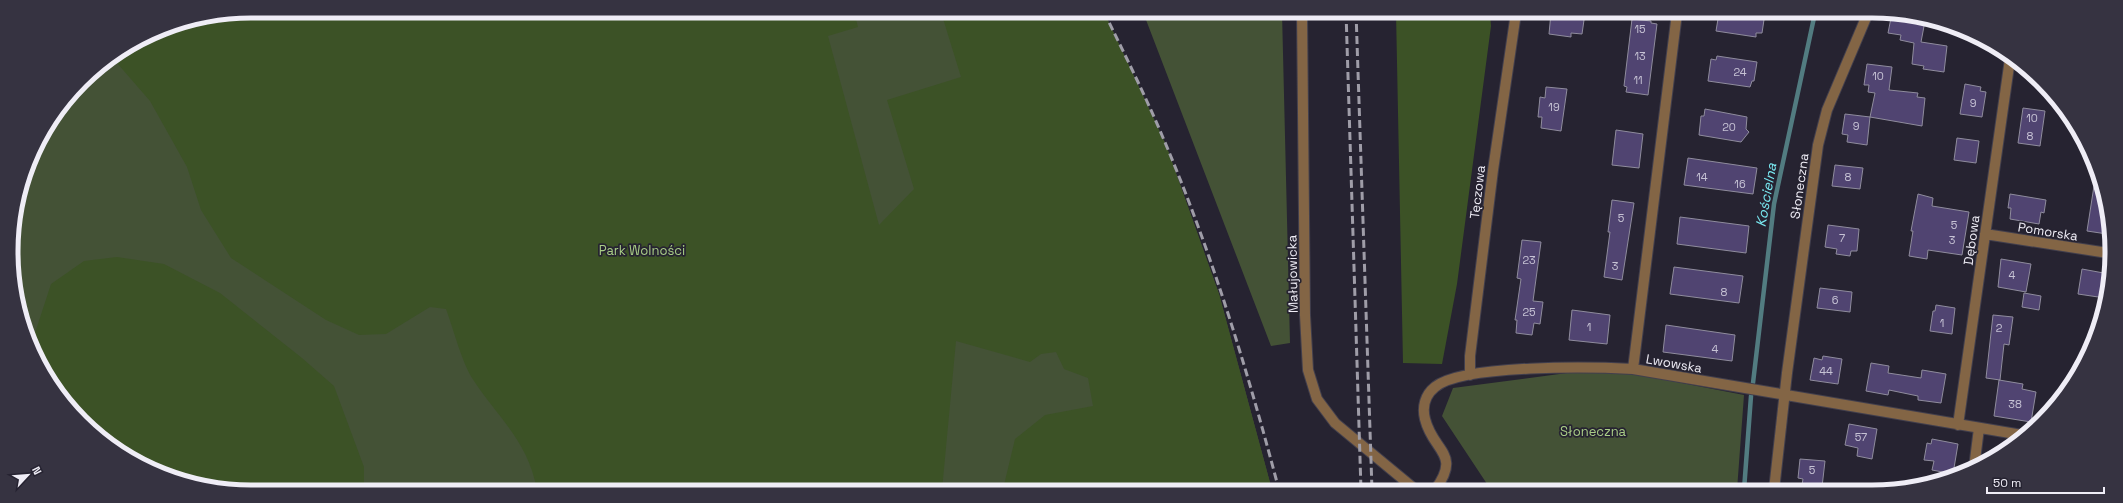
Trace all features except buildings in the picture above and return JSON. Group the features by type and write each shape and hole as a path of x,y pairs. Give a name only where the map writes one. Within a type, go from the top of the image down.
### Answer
{"street":[{"name":"Małujowicka","path":"1302,18 1305,322 1308,370 1317,399 1335,423 1410,485"},
{"name":"Tęczowa","path":"1470,375 1470,356 1493,170 1515,18"},
{"path":"1634,369 1676,18"},
{"name":"Słoneczna","path":"1775,485 1818,145 1827,110 1866,18"},
{"name":"Dębowa","path":"1958,425 2009,63"},
{"name":"Pomorska","path":"1985,234 2105,253"},
{"name":"Lwowska","path":"1439,485 1444,478 1447,467 1445,456 1430,431 1425,419 1424,408 1426,396 1436,386 1445,381 1470,375 1539,368 1586,367 1634,369 2017,434"},
{"path":"1975,461 1979,428"}],"green space":[{"name":"Park Wolności","path":"236,18 1107,18 1166,145 1219,294 1271,485 236,485 206,481 176,473 148,461 109,437 86,417 57,381 42,355 30,327 22,297 18,267 18,236 22,206 30,176 42,148 66,109 86,86 109,66 148,42 176,30 206,22"},
{"name":"Park Wolności","path":"236,18 856,18 858,27 828,36 879,225 914,189 887,100 961,77 943,18 1107,18 1166,145 1219,294 1271,485 1004,485 1015,439 1045,415 1093,406 1088,378 1064,369 1056,352 1041,354 1030,362 956,341 942,485 536,485 527,457 519,443 468,371 446,309 430,307 386,334 359,335 326,320 231,258 201,210 187,167 150,101 115,62 135,49 176,30 206,22"},
{"path":"1145,18 1282,18 1290,343 1271,346"},
{"path":"1396,18 1490,18 1491,26 1457,284 1442,364 1403,363"},
{"path":"117,257 164,264 220,293 302,358 334,386 364,467 364,485 236,485 206,481 176,473 148,461 109,437 86,417 66,394 49,368 34,337 51,284 84,261"},
{"name":"Słoneczna","path":"1567,373 1630,373 1744,395 1737,485 1488,485 1442,416 1453,388"}],"waterway":[{"name":"Kościelna","path":"1753,383 1774,204 1814,18"},
{"name":"Kościelna","path":"1744,485 1751,396"}],"railway":[{"path":"1107,18 1157,124 1198,226 1242,357 1278,485"},
{"path":"1346,18 1361,485"},
{"path":"1356,18 1372,485"}]}
